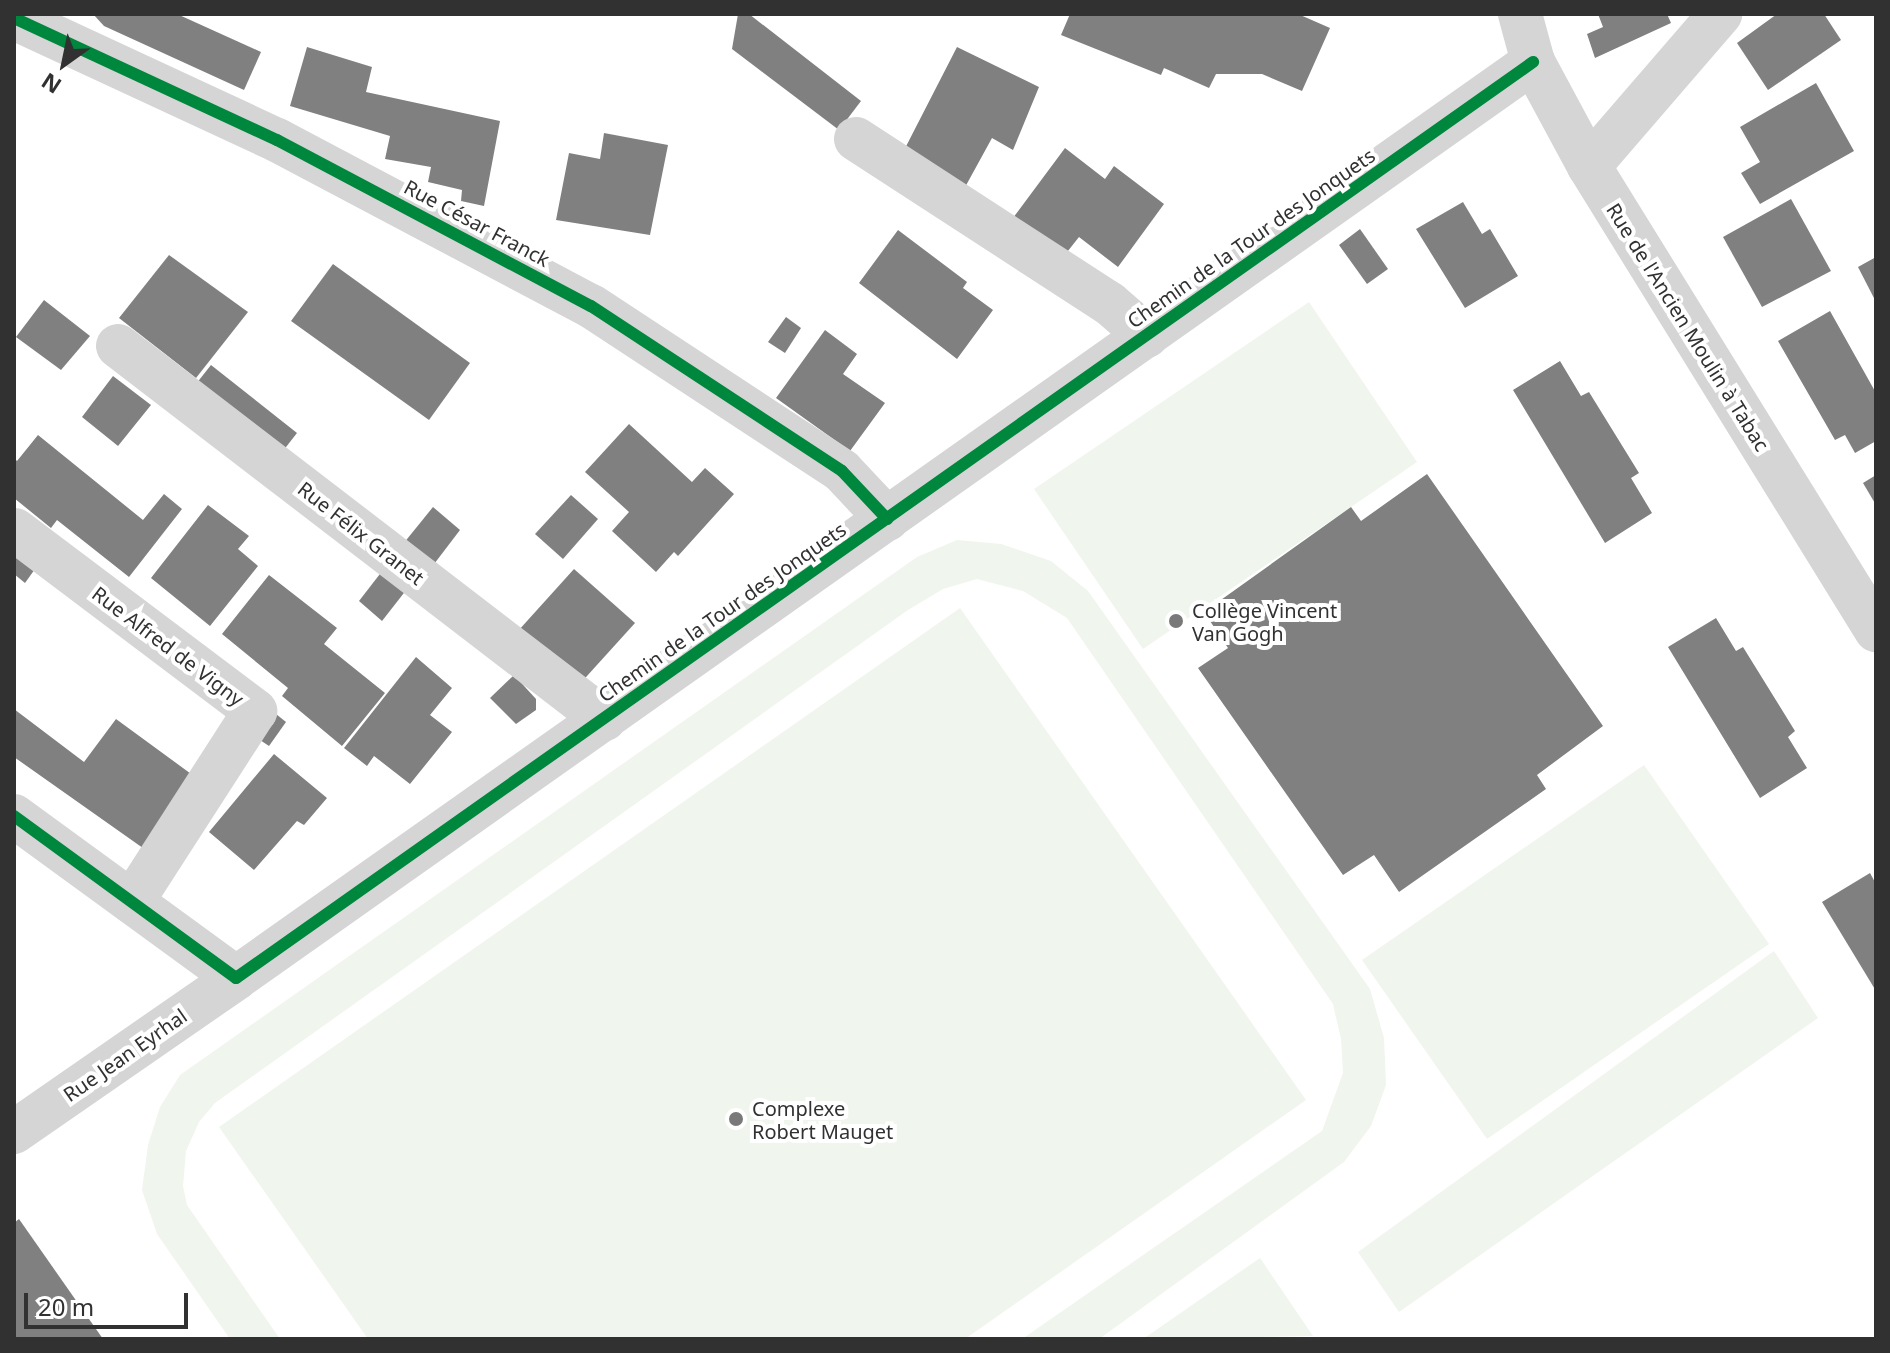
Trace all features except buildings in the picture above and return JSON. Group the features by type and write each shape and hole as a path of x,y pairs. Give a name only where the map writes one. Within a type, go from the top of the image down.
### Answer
{"street":[{"name":"Rue de l'Ancien Moulin à Tabac","path":"1520,14 1533,62 1589,166 1876,630"},
{"path":"1589,166 1720,14"},
{"name":"Rue César Franck","path":"14,18 277,140 591,306 842,471 887,519"},
{"name":"Chemin de la Tour des Jonquets","path":"236,978 1533,62"},
{"path":"856,139 1109,303 1147,336"},
{"name":"Rue Félix Granet","path":"118,346 604,719"},
{"name":"Rue Alfred de Vigny","path":"15,530 255,711 132,902"},
{"path":"14,816 236,978"},
{"name":"Rue Jean Eyrhal","path":"14,1132 236,978"}],"shaded area":[{"path":"1309,302 1417,462 1143,649 1034,489"},
{"path":"957,540 1001,544 1051,561 1088,591 1370,989 1384,1038 1386,1085 1371,1126 1344,1162 1099,1339 1022,1339 1322,1131 1343,1073 1341,1039 1333,1004 1067,618 1023,591 977,579 943,589 908,610 215,1103 199,1122 186,1151 183,1186 187,1205 280,1339 230,1339 157,1234 142,1190 148,1145 160,1107 180,1075 917,557"},
{"path":"960,608 1306,1100 965,1339 368,1339 219,1127"},
{"path":"1644,765 1769,944 1487,1139 1362,960"},
{"path":"1774,951 1818,1018 1399,1312 1358,1252"},
{"path":"1260,1258 1313,1336 1143,1339"}],"cycle path":[{"path":"14,18 277,140 591,306 842,471 887,519"},
{"path":"14,816 236,978 1533,62"}],"place":[{"name":"Collège Vincent Van Gogh","path":"1176,621"},
{"name":"Complexe Robert Mauget","path":"736,1119"}]}
